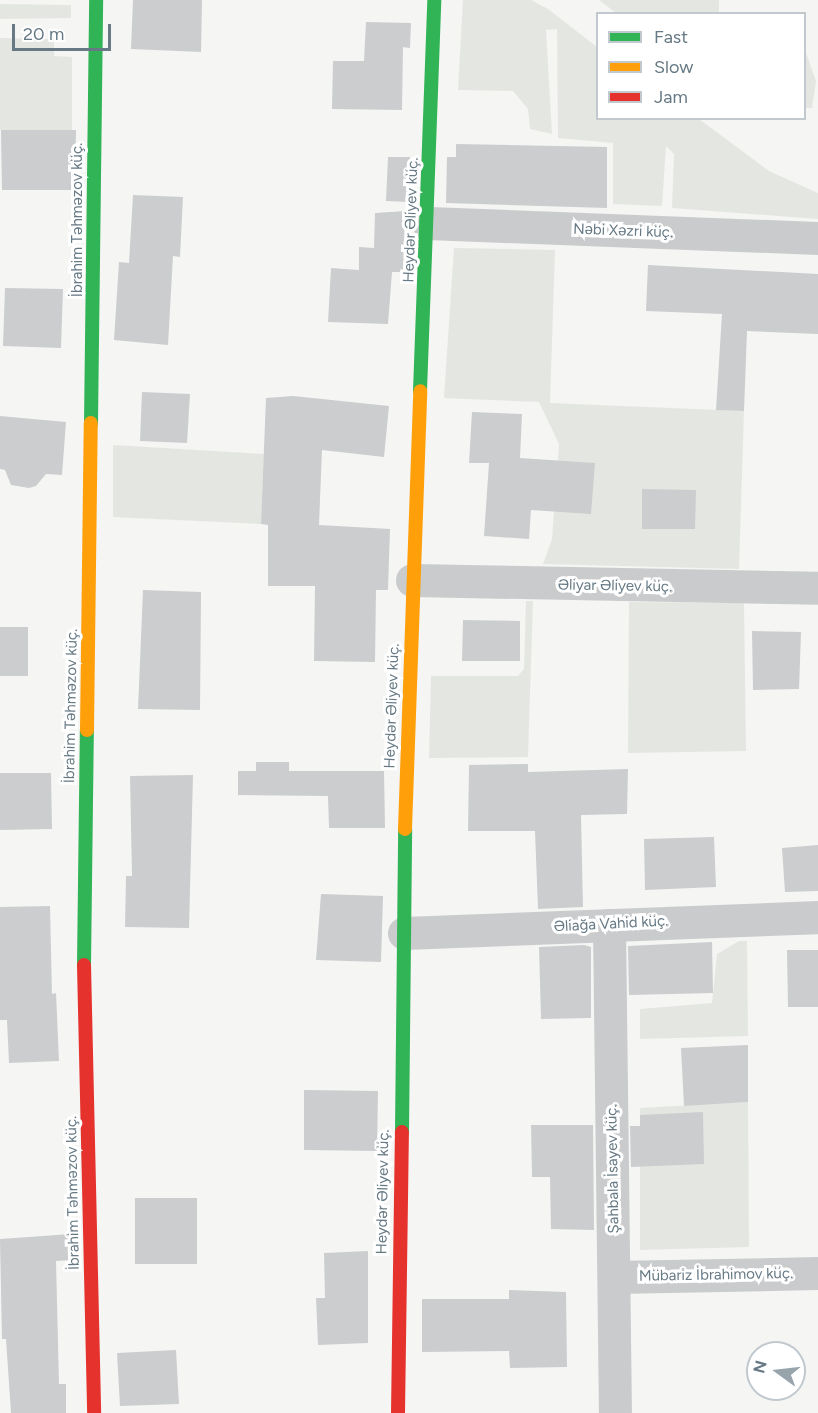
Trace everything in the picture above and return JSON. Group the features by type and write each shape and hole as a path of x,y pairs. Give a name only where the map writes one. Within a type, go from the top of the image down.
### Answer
{"street":[{"name":"İbrahim Təhməzov küç.","path":"94,1413 84,959 96,0"},
{"name":"Heydər Əliyev küç.","path":"398,1413 404,933 412,579 428,223 434,0"},
{"name":"Nəbi Xəzri küç.","path":"428,223 818,238"},
{"name":"Əliyar Əliyev küç.","path":"412,579 818,588"},
{"name":"Əliağa Vahid küç.","path":"404,933 818,917"},
{"name":"Şahbala İsayev küç.","path":"609,925 615,1413"},
{"name":"Mübariz İbrahimov küç.","path":"614,1277 818,1273"}],"shaded area":[{"path":"463,0 531,0 548,9 596,46 596,120 700,120 769,171 818,193 818,219 672,208 674,154 666,146 662,206 613,204 613,143 558,138 557,29 546,30 552,134 530,129 528,109 513,91 458,90"},
{"path":"599,0 719,0 719,12 615,12"},
{"path":"0,4 71,5 71,18 0,19"},
{"path":"0,38 54,39 54,56 72,57 72,130 0,130"},
{"path":"806,53 816,81 812,108 806,108"},
{"path":"454,248 555,250 550,403 744,411 739,569 543,564 552,539 559,444 539,402 444,398"},
{"path":"113,445 264,454 261,524 113,517"},
{"path":"526,601 533,601 528,757 429,758 431,676 518,676 524,669"},
{"path":"629,602 744,603 746,751 628,753"},
{"path":"739,941 747,941 748,1036 640,1039 640,1009 712,1003 717,954"},
{"path":"748,1102 749,1247 640,1250 640,1108"}],"building":[{"path":"133,0 202,0 201,52 131,49"},
{"path":"366,22 411,23 410,48 403,47 402,110 332,109 333,61 364,61"},
{"path":"1,130 76,130 75,190 2,190"},
{"path":"456,144 607,147 607,208 446,203 447,157 456,157"},
{"path":"388,157 410,157 408,202 386,201"},
{"path":"133,195 183,197 180,257 173,256 168,345 114,340 119,262 129,263"},
{"path":"406,211 405,272 392,272 388,324 328,322 331,268 359,270 359,247 374,248 375,213"},
{"path":"648,265 818,274 818,334 747,331 744,411 716,410 722,314 646,311"},
{"path":"5,288 63,289 61,348 3,346"},
{"path":"142,392 190,394 187,443 140,441"},
{"path":"293,396 389,406 384,457 322,450 319,525 390,529 388,590 376,590 375,662 314,661 315,586 268,586 268,525 261,524 266,398"},
{"path":"472,412 522,414 520,458 595,463 591,514 531,510 529,539 484,536 489,463 469,463"},
{"path":"0,416 66,422 62,475 46,474 36,486 29,488 11,485 5,470 0,469"},
{"path":"642,489 696,490 695,529 642,529"},
{"path":"143,590 201,592 200,710 138,709"},
{"path":"463,620 520,621 520,661 462,661"},
{"path":"0,627 28,627 28,676 0,676"},
{"path":"752,631 801,632 799,689 753,690"},
{"path":"256,762 289,762 289,771 384,771 385,828 329,828 328,796 238,795 238,771 256,771"},
{"path":"528,764 528,772 628,769 627,814 581,815 583,907 538,909 535,831 468,831 469,765"},
{"path":"0,773 51,773 52,829 0,830"},
{"path":"193,775 189,928 125,927 126,876 132,876 130,776"},
{"path":"714,837 716,887 645,890 644,839"},
{"path":"818,845 818,891 785,892 782,848"},
{"path":"321,894 383,896 381,962 316,960"},
{"path":"50,906 52,994 56,993 59,1061 9,1063 7,1020 0,1020 0,907"},
{"path":"712,942 713,993 629,995 628,946"},
{"path":"584,945 591,947 591,1018 541,1019 539,947"},
{"path":"787,950 818,950 818,1007 788,1007"},
{"path":"748,1045 748,1102 684,1106 681,1048"},
{"path":"304,1090 378,1091 377,1151 304,1150"},
{"path":"703,1112 704,1164 631,1167 630,1126 640,1126 640,1115"},
{"path":"531,1125 593,1125 594,1230 551,1229 550,1177 532,1177"},
{"path":"135,1198 197,1198 197,1264 135,1264"},
{"path":"71,1234 72,1260 56,1261 59,1384 66,1384 66,1413 11,1413 6,1339 2,1339 0,1239"},
{"path":"368,1251 368,1343 318,1345 316,1298 325,1298 324,1253"},
{"path":"509,1290 566,1292 567,1367 510,1368 509,1351 422,1352 422,1299 509,1299"},
{"path":"176,1350 179,1404 120,1406 117,1353"}],"traffic: fast":[{"path":"91,423 96,0"},
{"path":"420,391 434,0"},
{"path":"84,965 87,730"},
{"path":"402,1132 405,829"}],"traffic: slow":[{"path":"405,829 420,391"},
{"path":"87,730 91,423"}],"traffic: jam":[{"path":"84,965 94,1413"},
{"path":"398,1413 402,1132"}]}
